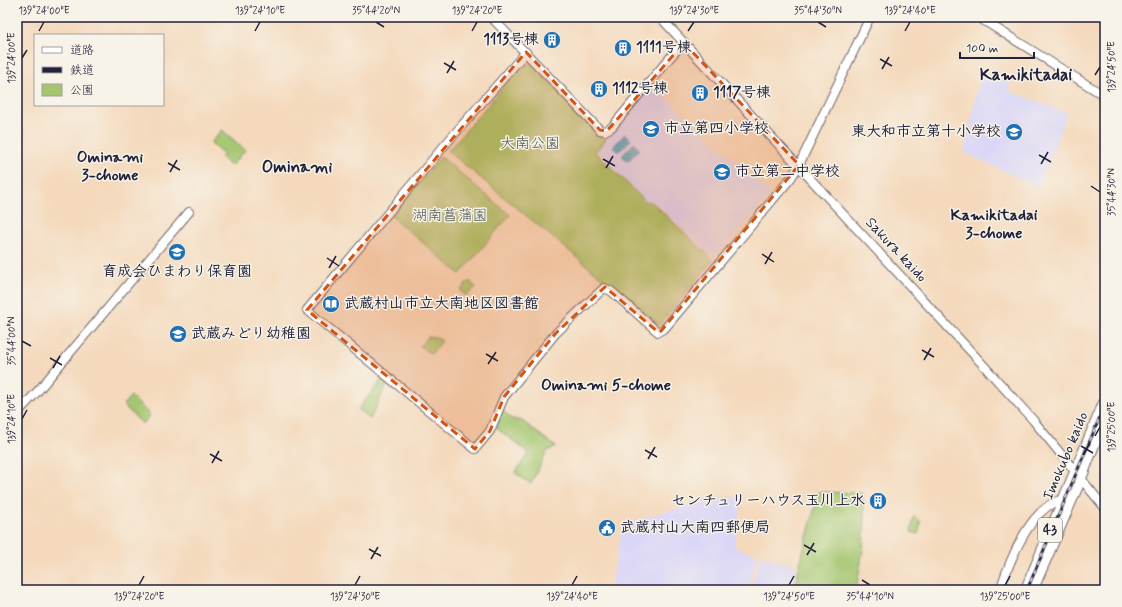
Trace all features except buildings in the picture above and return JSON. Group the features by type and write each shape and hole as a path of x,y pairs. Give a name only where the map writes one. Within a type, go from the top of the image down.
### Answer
{"main road":[{"name":"Imokubo kaido","path":"1025,590 1105,399"},
{"name":"Imokubo kaido","path":"1033,590 1081,480 1105,418"}],"street":[{"path":"491,17 600,130 605,131 612,127 684,43"},
{"name":"Sakura kaido","path":"660,17 975,356 1105,508"},
{"path":"526,52 444,146 307,310 476,450 490,431 504,397 556,332 604,288 611,291 658,332 662,331 778,194 799,165 870,17"},
{"path":"978,17 1105,96"},
{"path":"17,413 37,392 189,212"},
{"path":"1000,590 1018,543 1029,526 1053,501 1063,499"}],"highlighted area":[{"path":"684,43 799,165 661,331 658,332 605,287 556,333 504,397 490,431 475,449 307,310 526,52 600,130 607,131"}],"shaded area":[{"name":"東大和市立第十小学校","path":"981,73 1010,83 1009,91 1067,113 1038,187 964,152"},
{"path":"652,85 771,194 714,259 654,202 645,200 597,151"},
{"path":"742,497 734,547 758,555 747,590 610,590 622,529 628,522 713,499"},
{"path":"761,556 797,566 791,590 750,590"}],"green space":[{"name":"大南公園","path":"527,60 606,139 595,152 645,201 653,203 713,260 659,325 448,151"},
{"path":"222,130 245,150 231,166 221,158 224,154 211,143"},
{"name":"湖南菖蒲園","path":"441,157 510,215 460,274 391,216"},
{"path":"469,281 476,287 467,296 460,291"},
{"path":"428,337 436,337 442,341 431,354 420,346"},
{"path":"383,378 388,383 370,419 358,409"},
{"path":"131,396 150,415 143,424 123,405"},
{"path":"500,408 512,419 522,421 556,447 547,451 531,484 515,473 529,453 495,427"},
{"path":"819,492 862,493 865,519 863,550 856,590 793,590"},
{"path":"914,516 921,522 918,534 911,532"}],"water":[{"path":"625,134 631,140 619,152 613,147"},
{"path":"634,143 639,149 628,161 622,156"}],"railway":[{"path":"1027,590 1105,405"}],"place":[{"name":"1113号棟","path":"552,40"},
{"name":"1111号棟","path":"623,48"},
{"name":"1112号棟","path":"599,89"},
{"name":"1117号棟","path":"700,93"},
{"name":"市立第四小学校","path":"651,129"},
{"name":"東大和市立第十小学校","path":"1014,132"},
{"name":"市立第二中学校","path":"722,172"},
{"name":"育成会ひまわり保育園","path":"177,252"},
{"name":"武蔵村山市立大南地区図書館","path":"331,304"},
{"name":"武蔵みどり幼稚園","path":"178,334"},
{"name":"センチュリーハウス玉川上水","path":"878,501"},
{"name":"武蔵村山大南四郵便局","path":"607,528"}],"district":[{"name":"Kamikitadai","path":"1026,75"},
{"name":"Ominami 3-chome","path":"110,166"},
{"name":"Ominami","path":"297,167"},
{"name":"Kamikitadai 3-chome","path":"994,224"},
{"name":"Ominami 5-chome","path":"606,385"}]}
